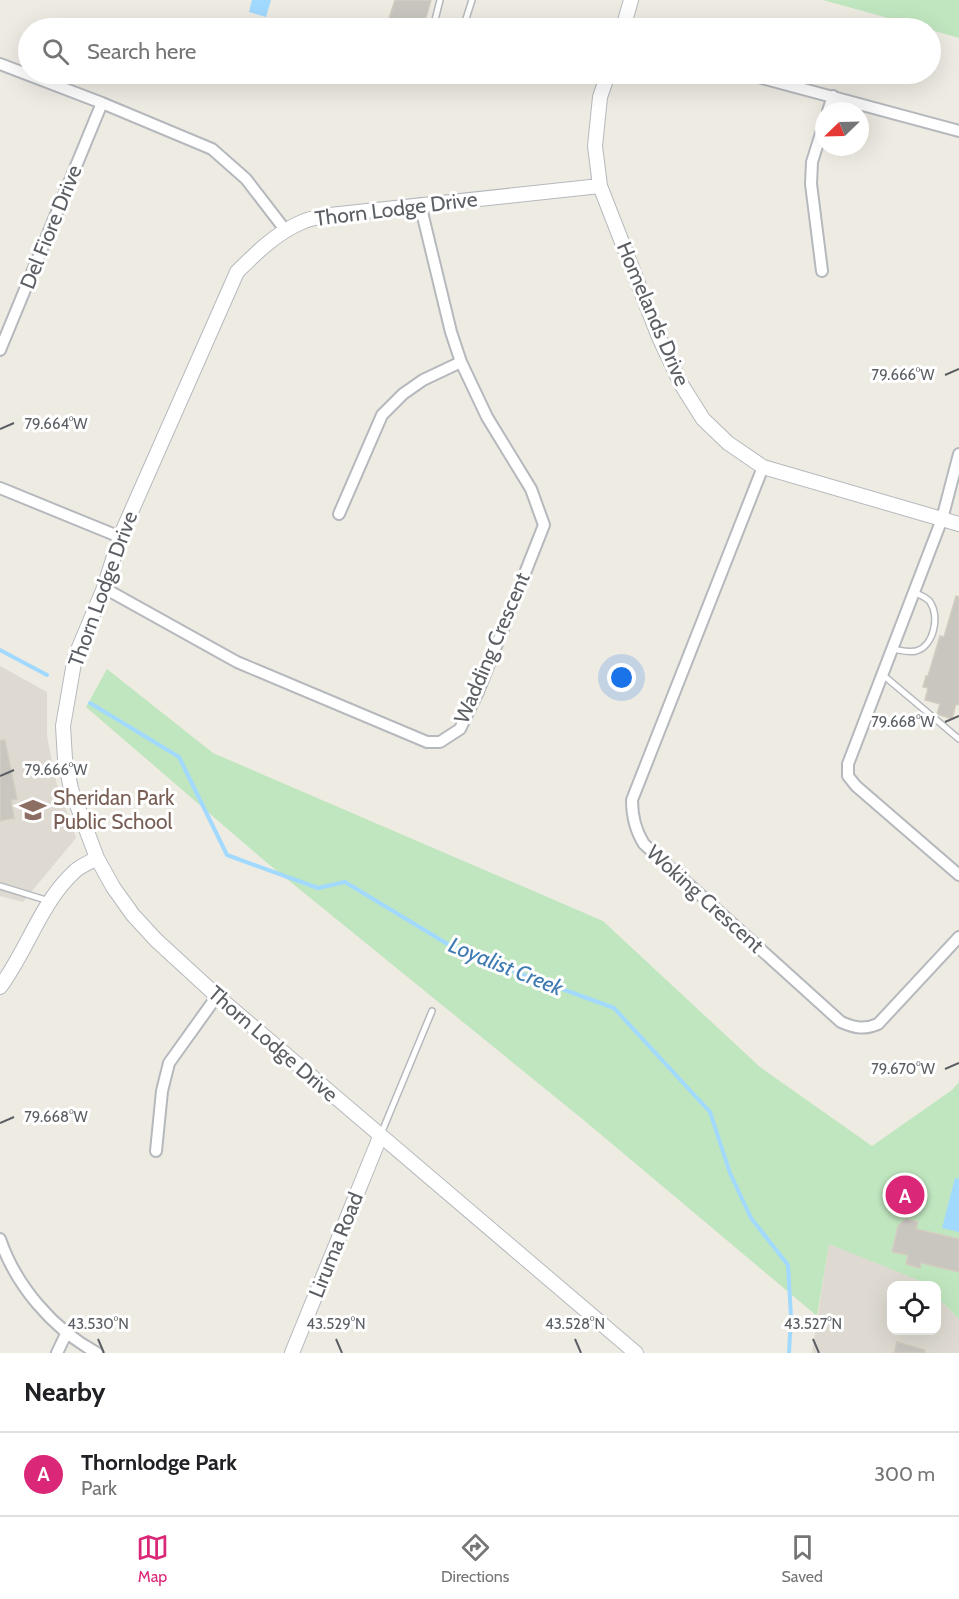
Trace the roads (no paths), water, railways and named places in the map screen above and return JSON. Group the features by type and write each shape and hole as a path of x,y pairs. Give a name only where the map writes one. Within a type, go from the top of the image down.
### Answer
{"street":[{"path":"626,18 631,0"},
{"path":"0,64 18,71"},
{"path":"52,84 212,149 246,179 286,231"},
{"name":"Homelands Drive","path":"605,84 600,97 595,146 600,186 659,337 681,384 704,419 728,443 764,467 959,524"},
{"path":"786,84 959,131"},
{"path":"831,102 833,96"},
{"name":"Del Fiore Drive","path":"0,350 102,103"},
{"path":"815,152 810,184 822,271"},
{"name":"Thorn Lodge Drive","path":"600,186 330,215 303,221 262,246 237,272 120,537 104,588 75,657 63,726 65,759 71,789 96,858 133,915 156,940 217,996 636,1353"},
{"name":"Wadding Crescent","path":"104,588 237,662 427,742 440,742 460,729 478,692 544,525 531,489 487,417 461,362 451,332 420,204"},
{"path":"339,514 382,415 403,394 423,380 461,362"},
{"path":"959,454 942,519 848,764 848,776 856,786 959,875"},
{"name":"Woking Crescent","path":"764,467 632,800 632,815 637,834 644,844 841,1022 854,1028 867,1029 878,1024 959,937"},
{"path":"0,488 120,537"},
{"path":"0,987 51,901 74,871 96,858"},
{"path":"156,1151 162,1091 169,1062 217,996"},
{"name":"Liruma Road","path":"292,1353 381,1137"},
{"path":"0,1239 33,1301 67,1332 97,1353"},
{"path":"57,1353 67,1332"}],"lane":[{"path":"434,18 440,0"},
{"path":"466,18 472,0"},
{"path":"892,650 915,651 930,639 935,622 932,606 927,598 914,592"},
{"path":"882,675 959,739"},
{"path":"0,886 51,901"},
{"path":"381,1137 432,1011"}],"water":[{"path":"252,0 271,0 266,17 249,12"},
{"path":"955,1178 959,1179 959,1232 942,1228"}],"waterway":[{"name":"Loyalist Creek","path":"0,650 47,675"},
{"name":"Loyalist Creek","path":"90,703 179,757 227,855 318,888 345,882 459,951 614,1008 710,1112 730,1173 751,1218 788,1265 791,1317 789,1353"}],"place":[{"name":"Sheridan Park Public School","path":"33,810"},
{"name":"Thornlodge Park","path":"905,1195"}]}
